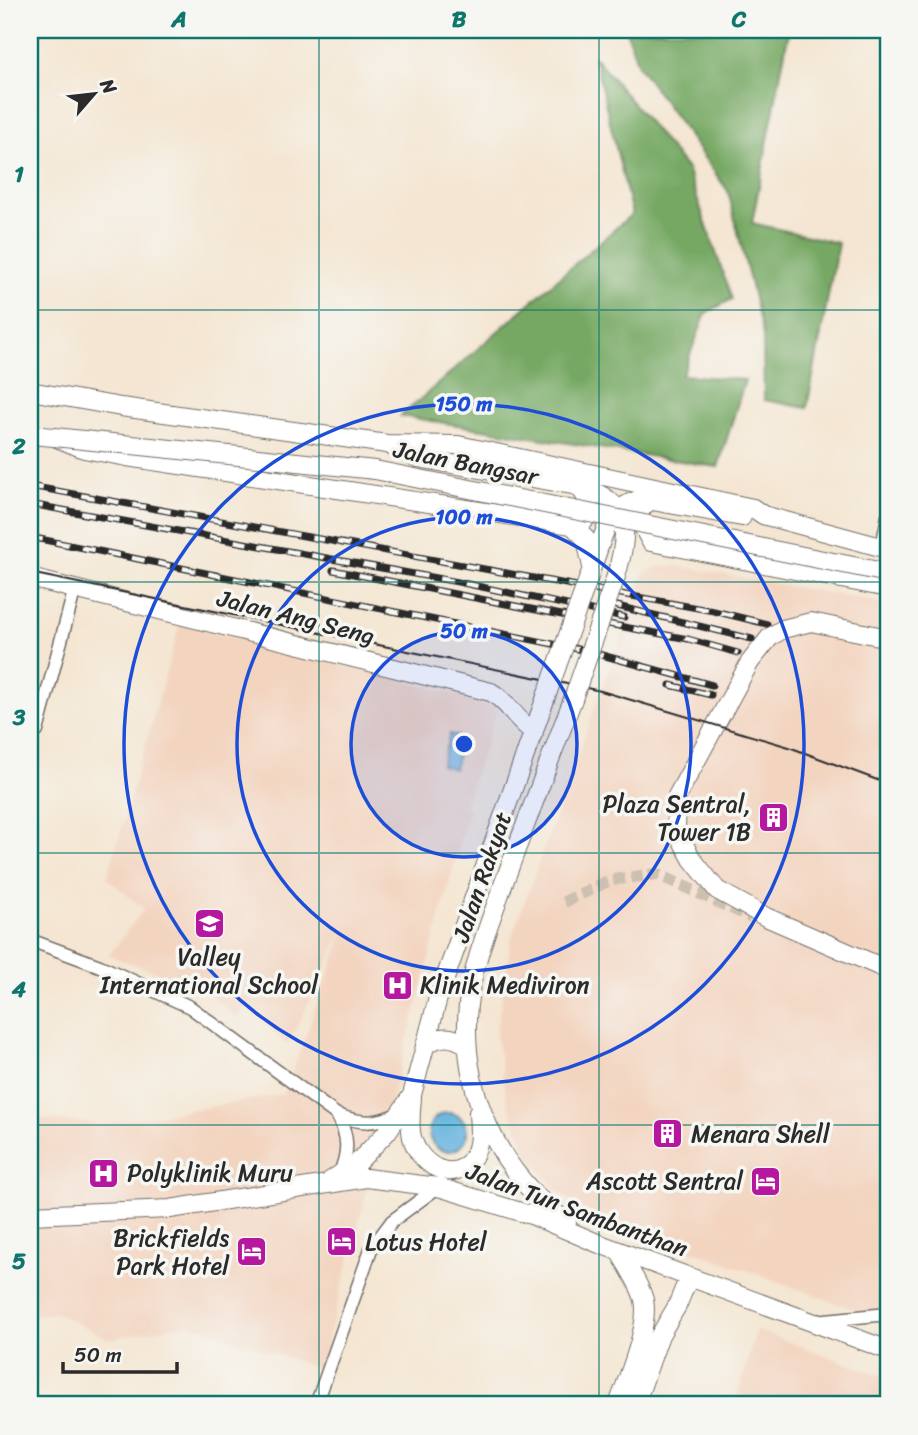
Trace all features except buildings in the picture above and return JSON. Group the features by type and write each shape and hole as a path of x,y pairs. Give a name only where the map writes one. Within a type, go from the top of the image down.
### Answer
{"main road":[{"name":"Jalan Bangsar","path":"30,391 121,407 387,444 458,444 753,508 762,515"},
{"name":"Jalan Bangsar","path":"30,435 375,470 888,573"},
{"path":"54,437 84,449 127,457 572,525 584,520 589,508 586,496 578,486"},
{"path":"387,444 418,458 578,486 601,494 618,508 641,499 751,519 762,515 885,548"},
{"path":"650,500 639,515 642,531 651,542 888,588"},
{"name":"Jalan Rakyat","path":"321,1186 339,1175 377,1142 412,1095 438,998 609,521 618,508"},
{"name":"Jalan Rakyat","path":"597,1243 542,1204 514,1174 499,1149 477,1097 467,1045 468,1003 484,939 617,574 625,535 625,525 618,508"},
{"path":"572,525 586,539 592,568"},
{"path":"617,574 637,550 651,542"},
{"name":"Jalan Ang Seng","path":"30,578 491,692 502,699 519,721 534,732"},
{"path":"888,638 811,622 796,625 770,638 750,662 677,796 676,830 692,859 717,890 766,917 888,970"},
{"path":"425,1045 437,1038 448,1037 467,1045"},
{"path":"412,1095 410,1127 415,1147 428,1165 449,1171 459,1169 475,1156 479,1130 477,1097"},
{"name":"Jalan Tun Sambanthan","path":"30,1215 170,1209 366,1178 438,1187 534,1216 597,1243 888,1350"},
{"path":"618,1405 636,1356 646,1316 644,1298 619,1251"},
{"path":"635,1405 660,1335 690,1277"},
{"path":"860,1339 888,1335"}],"street":[{"path":"885,548 888,516"},
{"path":"37,731 75,588"},
{"path":"30,940 100,966 190,1007 237,1038 337,1115 359,1123 384,1121 401,1111"},
{"path":"337,1115 344,1127 348,1146 339,1175"},
{"path":"316,1405 371,1250 392,1221 438,1187"},
{"path":"811,1321 888,1314"}],"shaded area":[{"path":"659,566 678,566 888,604 888,1322 583,1210 553,1187 527,1152 507,1101 496,1033 512,936 644,573"},
{"path":"180,624 499,705 464,806 469,808 320,1369 187,1324 109,1339 57,1313 30,1315 30,1119 106,1124 284,1094 347,923 288,1045 245,1006 238,1019 207,991 109,955 144,909 107,878"},
{"path":"756,1330 888,1378 888,1405 735,1405"}],"green space":[{"path":"626,30 789,30 752,223 838,243 807,408 764,400 763,335 728,191 638,65"},
{"path":"594,56 687,169 732,299 706,313 682,375 745,380 718,467 401,416 632,214"}],"water":[{"path":"450,734 462,738 454,769 441,765"},
{"path":"448,1113 462,1118 467,1132 462,1146 448,1151 434,1146 429,1132 434,1118"}],"tunnel":[{"path":"564,902 610,880 657,874 751,917"}],"tram line":[{"path":"30,573 601,691 789,747 888,784"}],"railway":[{"path":"30,486 714,611 767,624"},
{"path":"30,504 458,582 624,617"},
{"path":"30,537 587,651 712,685"},
{"path":"333,570 577,618"},
{"path":"609,604 752,639"},
{"path":"608,624 688,639 738,653"},
{"path":"670,685 711,695"}],"place":[{"name":"Plaza Sentral, Tower 1B","path":"774,818"},
{"name":"Valley International School","path":"209,923"},
{"name":"Klinik Mediviron","path":"397,985"},
{"name":"Menara Shell","path":"668,1134"},
{"name":"Polyklinik Muru","path":"104,1173"},
{"name":"Ascott Sentral","path":"766,1181"},
{"name":"Lotus Hotel","path":"342,1242"},
{"name":"Brickfields Park Hotel","path":"252,1252"}]}
